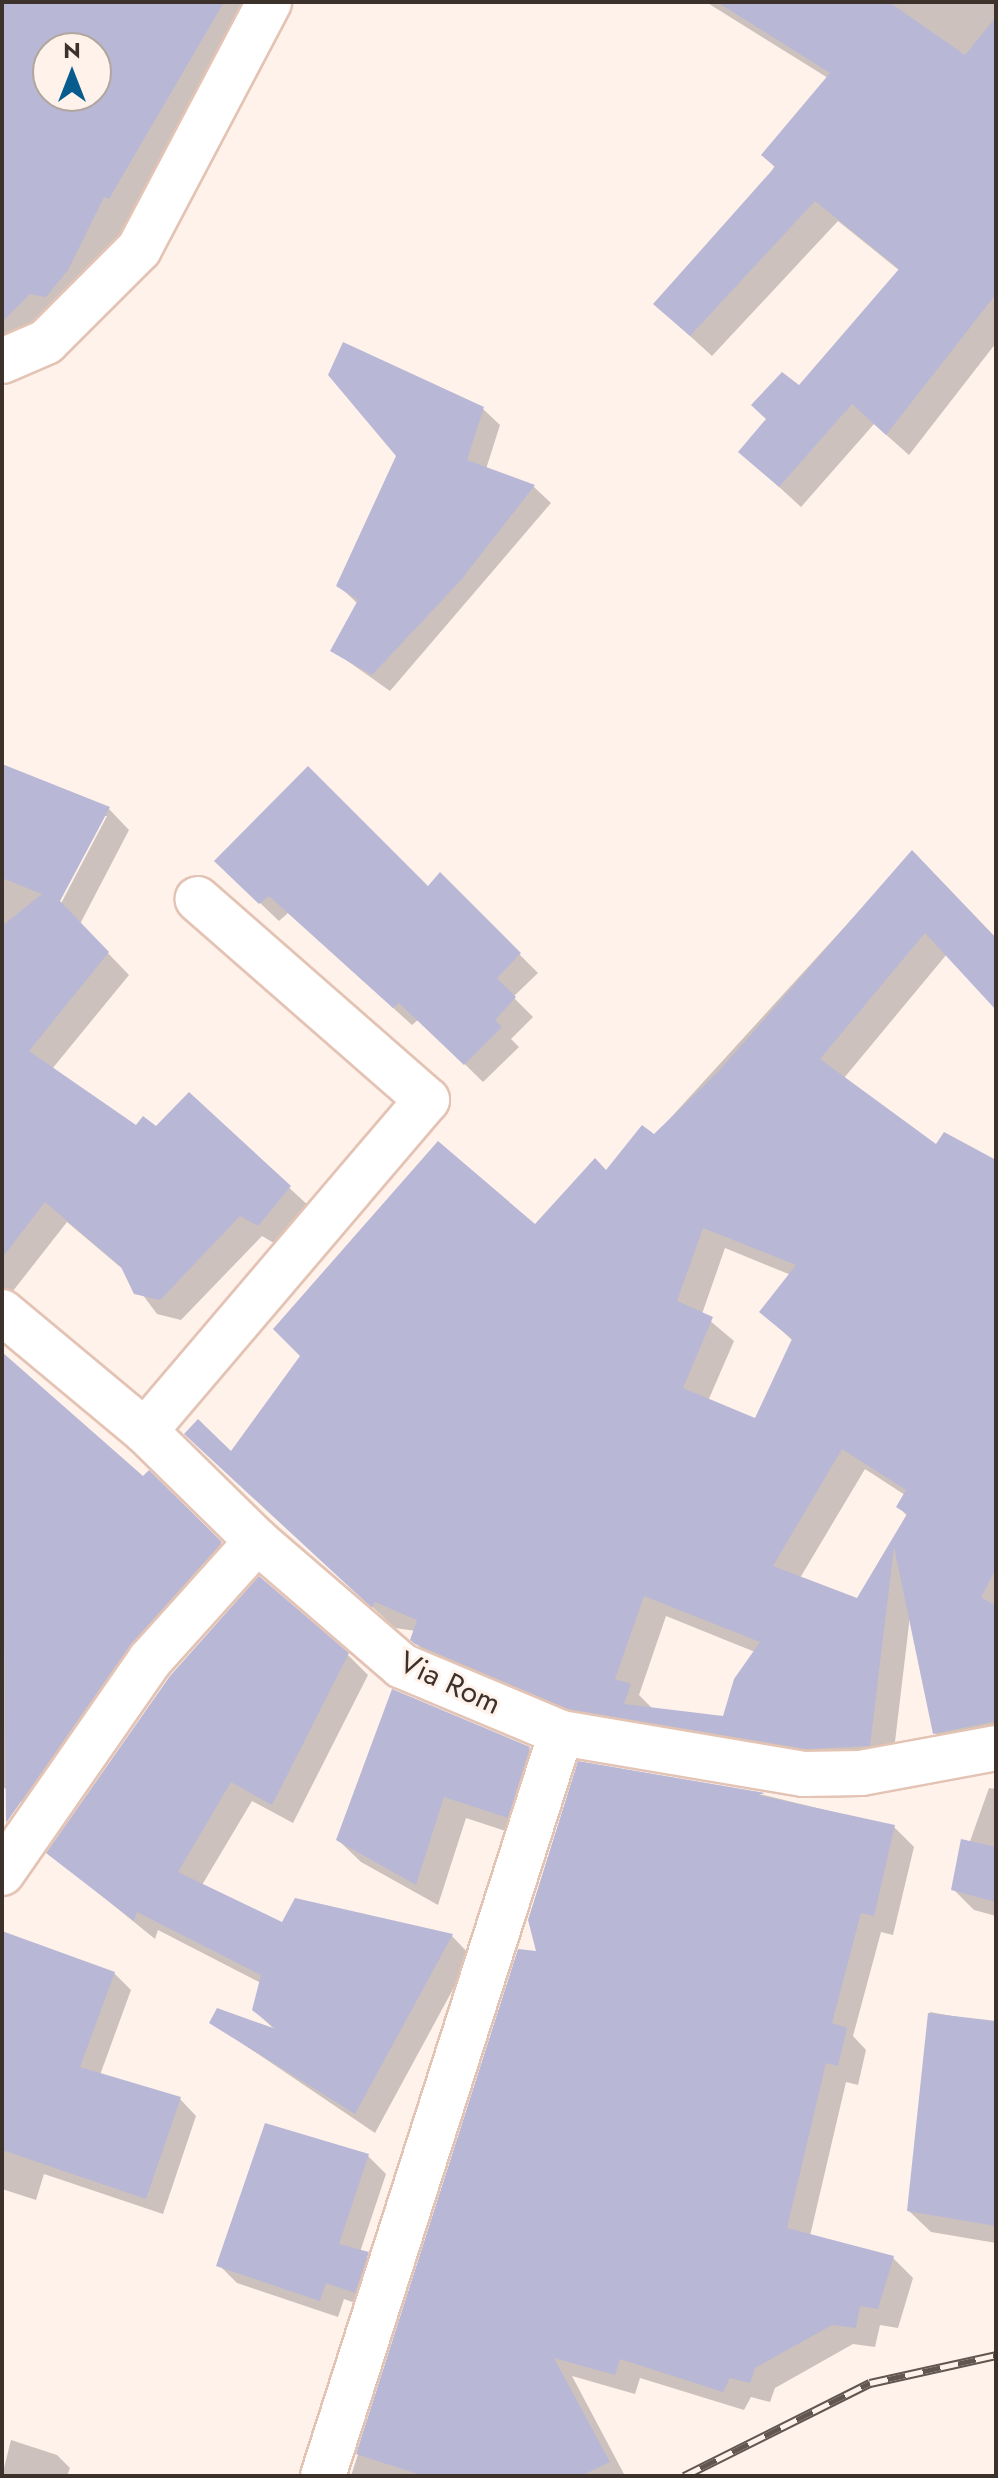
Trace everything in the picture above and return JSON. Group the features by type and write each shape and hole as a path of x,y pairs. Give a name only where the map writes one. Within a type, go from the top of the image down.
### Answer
{"street":[{"path":"2,361 46,342 139,249 269,2"},
{"path":"145,1431 427,1100 197,899"},
{"name":"Via Rom","path":"2,1312 145,1431 257,1541 402,1666 561,1733 804,1774 983,1751"},
{"path":"2,1873 150,1660 257,1541"},
{"path":"323,2476 561,1733"}],"building":[{"path":"2,2 224,2 109,199 104,197 68,270 46,297 30,294 2,322"},
{"path":"717,2 889,2 965,55 996,17 996,294 886,435 852,404 779,487 738,452 766,419 751,405 782,372 799,385 899,269 815,201 690,336 653,304 775,167 761,155 830,73"},
{"path":"343,342 484,407 467,460 535,485 461,580 372,675 330,651 358,600 336,586 396,456 328,375"},
{"path":"2,764 110,807 60,901 109,952 29,1051 136,1125 143,1116 156,1126 189,1092 291,1186 258,1226 240,1216 160,1300 134,1294 121,1267 45,1202 2,1258 2,926 42,894 2,878"},
{"path":"308,766 428,886 440,872 521,953 497,978 516,997 495,1020 502,1027 464,1065 399,1003 393,1008 269,896 259,904 214,861"},
{"path":"912,850 996,938 996,1010 925,933 820,1059 936,1144 944,1132 996,1160 996,1569 981,1597 996,1606 996,1721 933,1734 894,1547 870,1746 806,1749 568,1709 415,1644 410,1640 417,1620 375,1602 372,1608 184,1434 198,1419 231,1451 300,1356 273,1329 438,1141 535,1224 595,1158 606,1170 642,1125 654,1134 719,1071","holes":["703,1228 796,1265 759,1312 792,1339 755,1418 683,1388 713,1317 677,1301","842,1449 906,1490 896,1507 907,1514 857,1598 773,1566","644,1596 760,1642 734,1679 723,1716 624,1704 631,1684 615,1679"]},
{"path":"2,1352 143,1476 149,1470 222,1542 130,1646 6,1823"},
{"path":"259,1576 349,1653 272,1805 231,1782 178,1872 282,1922 295,1898 453,1934 355,2114 209,2023 217,2008 276,2029 252,2010 261,1975 137,1912 134,1921 46,1853 170,1676"},
{"path":"392,1689 530,1747 508,1818 444,1797 416,1885 336,1840"},
{"path":"578,1761 765,1793 758,1795 895,1825 874,1916 861,1913 832,2023 847,2028 838,2066 826,2063 787,2228 894,2256 878,2309 860,2306 856,2328 832,2325 755,2368 750,2383 730,2378 723,2392 620,2359 615,2375 554,2358 610,2462 581,2476 424,2476 356,2454 518,1949 536,1951 528,1920"},
{"path":"961,1839 996,1847 996,1902 951,1890"},
{"path":"2,1931 115,1972 80,2067 181,2097 146,2199 2,2150"},
{"path":"928,2013 996,2021 996,2226 907,2211"},
{"path":"265,2123 369,2154 339,2244 369,2252 355,2293 326,2283 320,2301 216,2266"}],"railway":[{"path":"684,2476 870,2383 996,2355"}]}
